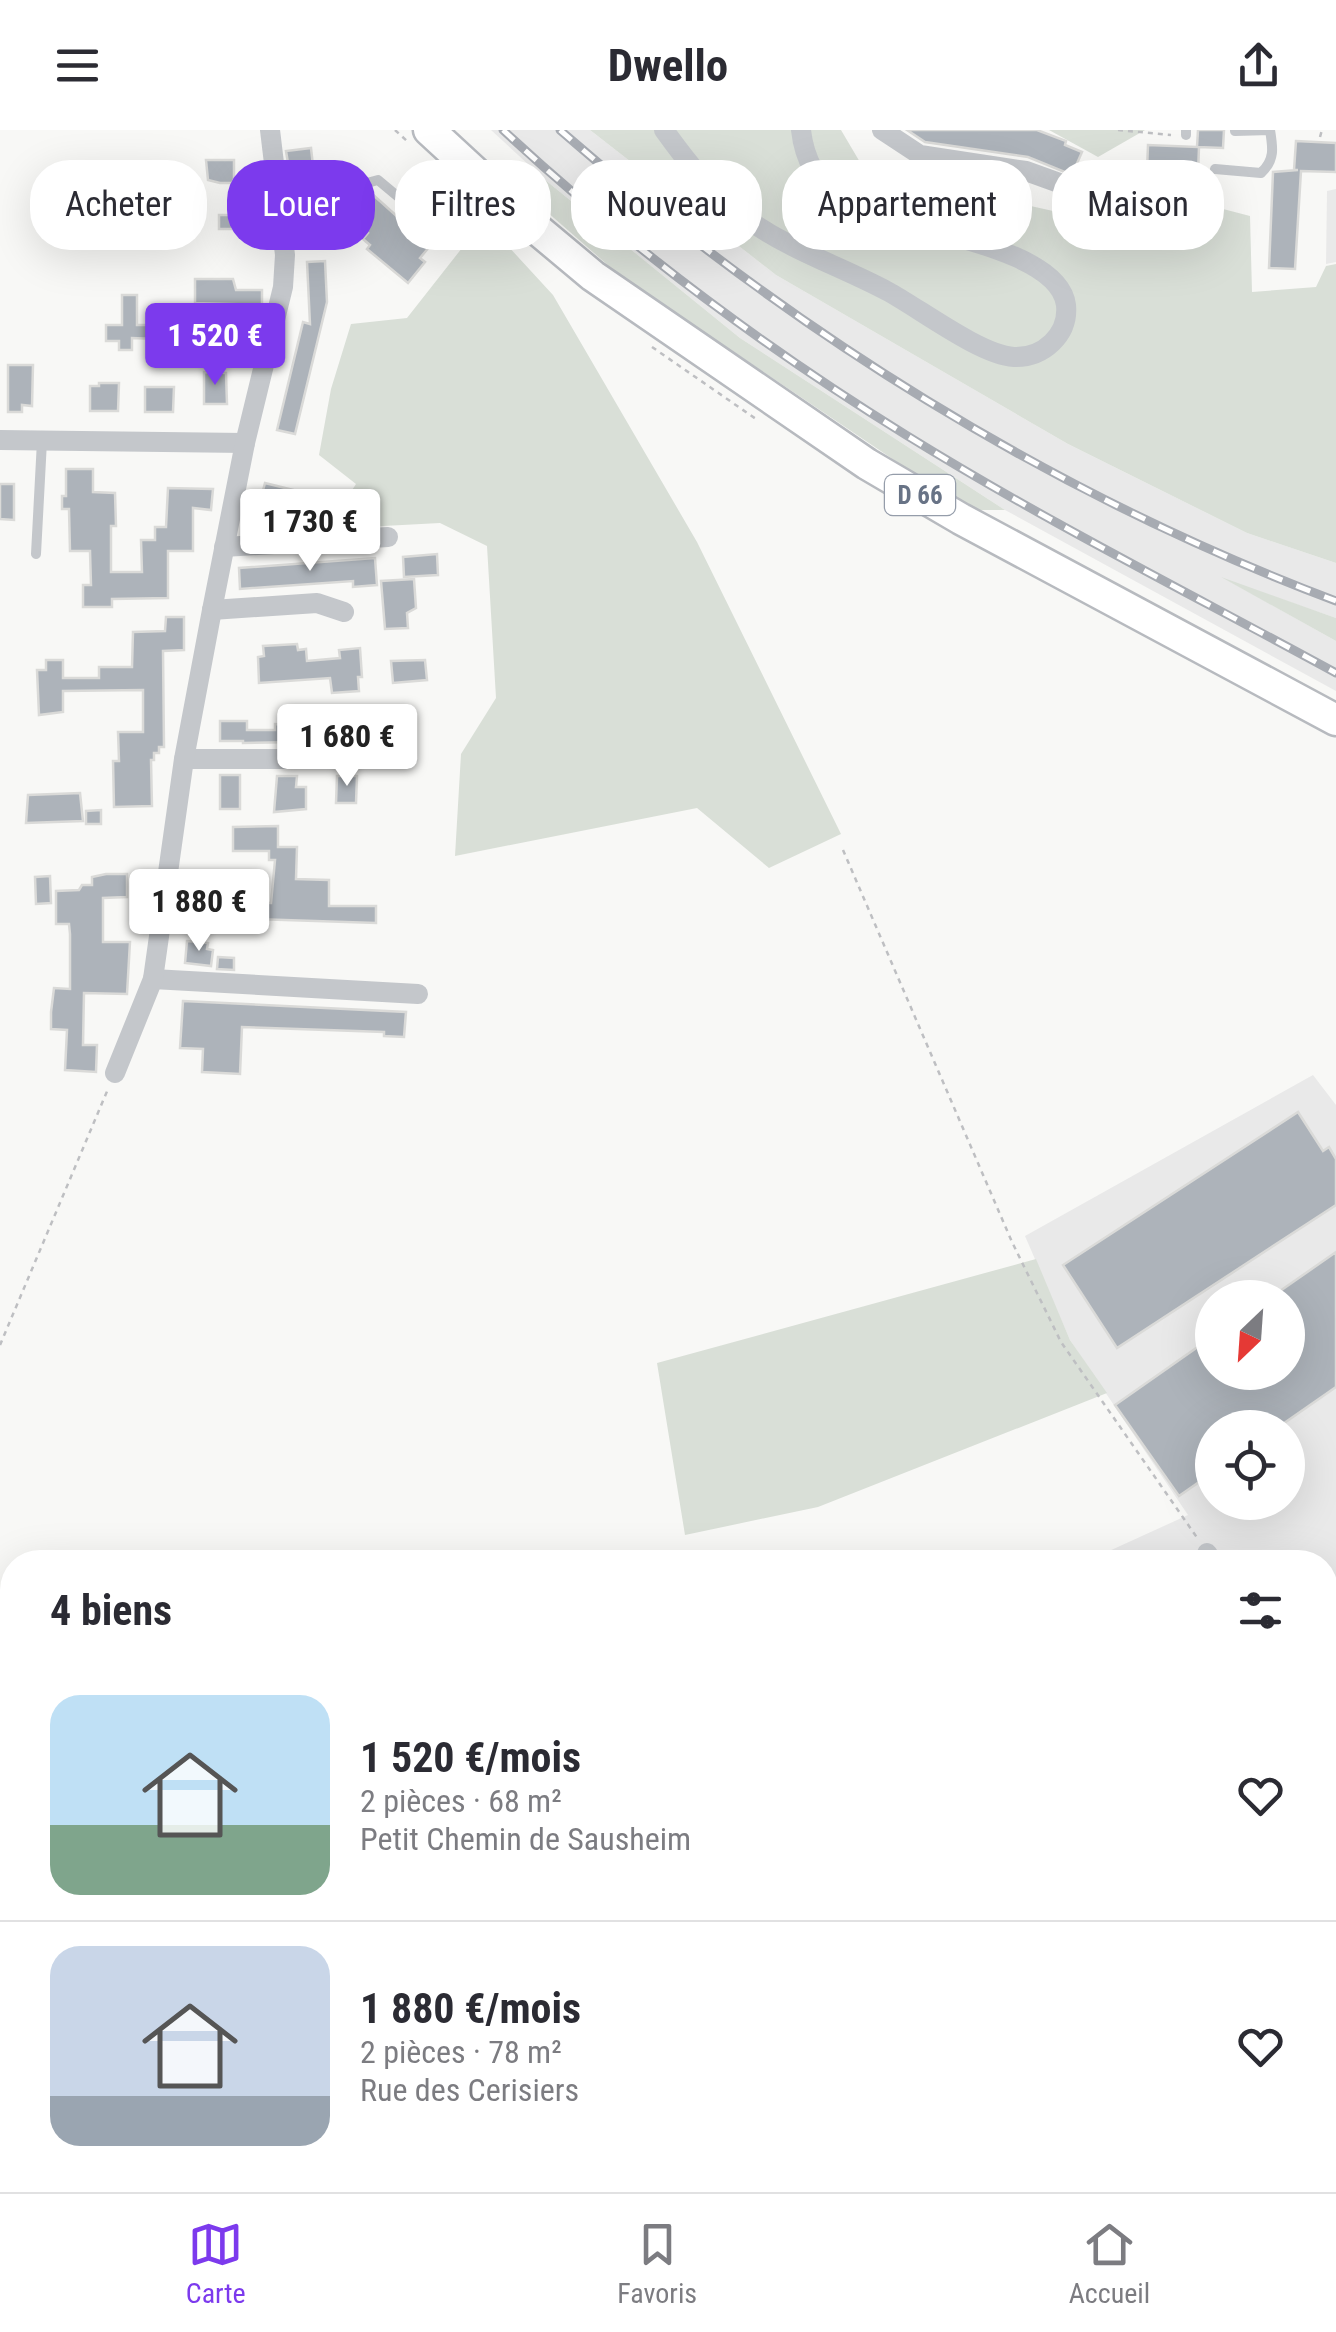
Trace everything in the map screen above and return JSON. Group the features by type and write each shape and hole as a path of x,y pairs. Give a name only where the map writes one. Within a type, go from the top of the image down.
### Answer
{"main road":[{"name":"D 66","path":"429,130 532,226 593,276 867,464 960,519 1336,720"}],"street":[{"path":"270,130 274,160"},
{"path":"664,130 694,172 723,200 782,240"},
{"path":"802,130 809,160"},
{"path":"812,130 819,160"},
{"path":"882,130 920,154 1026,171 1052,180"},
{"path":"115,1073 153,979 184,759 245,443 284,287 283,250"},
{"path":"796,250 876,286 994,352 1013,357 1044,350 1058,336 1066,315 1058,284 1046,272 993,250"},
{"path":"0,440 245,443"},
{"path":"224,547 388,536"},
{"path":"212,610 318,603 344,612"},
{"path":"184,759 407,759"},
{"path":"153,979 418,994"}],"lane":[{"path":"1224,170 1262,174 1270,165 1270,130 1236,131"},
{"path":"375,181 395,194"},
{"path":"36,554 42,440"}],"path":[{"path":"1118,130 1150,136 1186,133"},
{"path":"1320,137 1322,130"},
{"path":"842,850 1012,1242 1061,1342 1204,1550"},
{"path":"0,1346 115,1073"}],"shaded area":[{"path":"491,130 590,130 628,160 571,160 571,201 551,185 551,160 523,160"},
{"path":"590,130 841,130 859,160 782,160 782,250 1032,250 1032,206 1052,211 1052,250 1224,250 1224,209 1250,216 1252,292 1316,287 1326,266 1336,264 1336,563 1247,533 1068,444 776,275 744,250 762,250 762,160 628,160"},
{"path":"1049,130 1145,130 1098,157"},
{"path":"551,185 571,201 571,233 551,215"},
{"path":"1336,189 1336,262 1326,264 1327,191"},
{"path":"460,250 512,250 553,295 697,542 841,834 769,868 697,808 455,856 461,754 496,698 487,546 440,523 327,529 356,484 319,455 331,389 351,324 407,318"},
{"path":"591,250 632,250 740,338 1005,510 975,510 946,495 618,274"},
{"path":"632,250 744,250 776,275 1068,444 1247,533 1336,563 1336,618 1229,581 1336,641 1336,691 1005,510 740,338"},
{"path":"1221,577 1336,618 1336,641"},
{"path":"1313,1075 1336,1105 1336,1550 1111,1550 1188,1515 1070,1340 1025,1236"},
{"path":"1036,1259 1070,1340 1107,1393 818,1507 685,1535 657,1363"}],"building":[{"path":"907,130 1037,130 1082,152 1079,160 1052,160 1052,167 1028,157 925,142"},
{"path":"1198,130 1224,130 1223,148 1199,147 1198,160 1147,160 1148,145 1197,147"},
{"path":"1296,141 1336,143 1336,172 1301,171 1295,269 1269,268 1273,172 1298,170 1294,170"},
{"path":"311,148 312,160 288,160 286,151"},
{"path":"207,160 227,160 227,183 208,180"},
{"path":"375,197 395,215 395,250 427,250 420,258 425,262 408,283 368,250 375,250"},
{"path":"219,215 227,215 227,229 219,229"},
{"path":"325,261 327,302 295,434 277,430 303,322 310,324 307,262"},
{"path":"195,279 233,279 236,290 262,290 262,305 195,303"},
{"path":"122,295 137,295 137,325 170,325 170,319 188,320 187,339 176,339 176,346 157,346 157,339 132,338 132,350 119,350 119,341 106,341 106,325 122,325"},
{"path":"8,365 33,365 32,406 22,405 22,412 8,412"},
{"path":"204,372 226,373 227,404 204,404"},
{"path":"119,383 118,411 90,411 90,386"},
{"path":"145,387 174,387 173,412 145,412"},
{"path":"66,469 93,469 93,492 115,493 111,572 142,572 141,540 155,540 155,527 166,527 168,488 213,489 211,510 193,508 193,551 168,551 168,598 112,599 112,607 83,607 83,585 91,585 90,551 70,551 69,509 62,509"},
{"path":"265,483 297,491 291,517 258,509"},
{"path":"0,484 14,484 14,520 0,519"},
{"path":"437,554 438,575 404,577 403,557"},
{"path":"375,558 377,585 353,587 353,581 240,589 239,568"},
{"path":"414,579 416,608 407,613 408,628 385,629 381,581"},
{"path":"166,617 184,617 184,650 163,651 164,747 159,747 159,753 154,753 151,760 152,806 114,807 113,761 119,761 118,732 143,732 143,690 63,691 63,712 39,715 37,670 46,670 46,660 63,660 63,678 99,678 99,667 132,667 133,632 165,631"},
{"path":"297,644 298,650 306,649 307,661 340,658 339,650 360,648 359,691 332,693 330,678 259,683 258,657 264,656 263,646"},
{"path":"425,660 427,680 393,683 391,661"},
{"path":"220,721 247,721 247,730 275,730 275,724 333,726 333,721 366,722 366,741 220,741"},
{"path":"220,775 240,775 240,809 220,809"},
{"path":"277,776 297,776 296,787 306,787 306,809 274,812"},
{"path":"337,776 357,776 356,803 336,803"},
{"path":"80,793 83,821 26,823 28,795"},
{"path":"101,810 101,824 86,824 86,811"},
{"path":"278,826 278,847 297,847 296,879 329,880 329,906 376,906 376,923 191,917 191,902 271,903 275,860 269,860 269,851 233,851 233,827"},
{"path":"127,874 127,897 103,898 103,942 130,942 127,994 84,993 83,1045 97,1045 96,1072 65,1070 67,1030 51,1029 54,988 70,989 69,924 56,924 56,891 79,890 82,885 92,885 92,877"},
{"path":"50,876 51,903 36,904 35,877"},
{"path":"187,941 208,943 207,949 213,950 211,966 185,963"},
{"path":"218,957 234,958 234,970 217,969"},
{"path":"183,1001 406,1012 404,1037 384,1036 384,1032 242,1027 240,1074 202,1072 203,1049 180,1048"},
{"path":"1298,1112 1323,1151 1329,1147 1336,1159 1336,1205 1221,1280 1195,1280 1195,1297 1117,1348 1063,1265"},
{"path":"1336,1252 1336,1387 1303,1410 1195,1410 1195,1485 1179,1496 1115,1405 1195,1349 1195,1390 1305,1390 1305,1280 1296,1280"}],"railway":[{"path":"503,130 647,254 852,401 1012,498 1336,673"},
{"path":"560,130 738,273 927,400 1026,458 1127,510 1336,601"}]}
